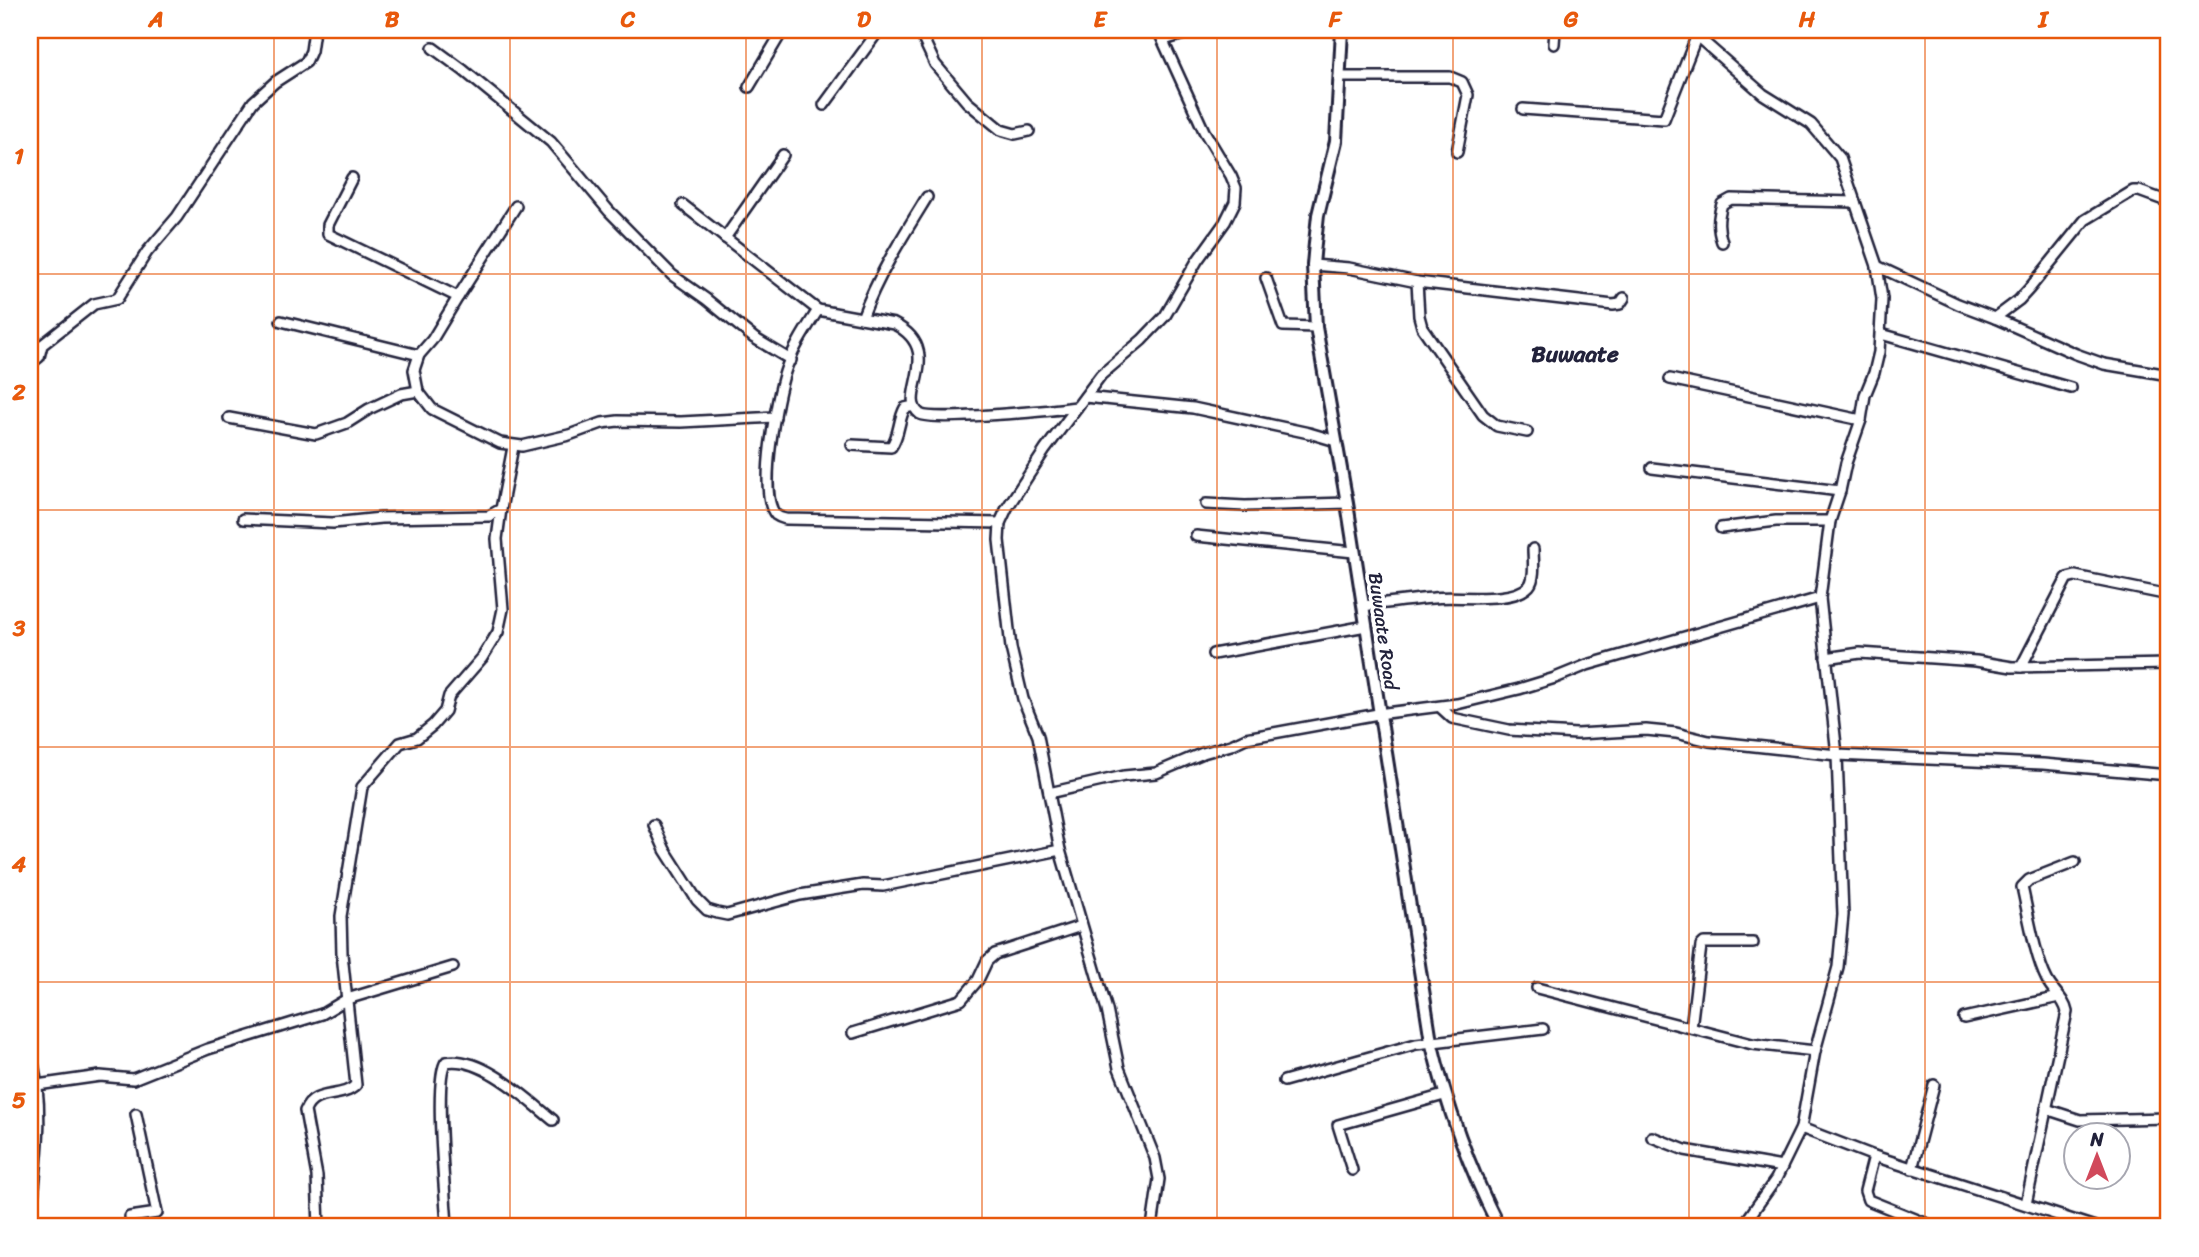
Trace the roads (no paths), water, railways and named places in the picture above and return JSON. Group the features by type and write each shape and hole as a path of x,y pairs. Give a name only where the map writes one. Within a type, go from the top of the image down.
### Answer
{"street":[{"path":"30,364 39,356 42,345 94,304 117,299 147,252 177,217 253,102 275,82 306,62 311,51 314,30"},
{"path":"749,87 783,30"},
{"path":"824,105 879,30"},
{"path":"919,30 934,64 967,102 1001,131 1015,134 1029,131"},
{"path":"1152,1227 1159,1179 1157,1168 1119,1068 1107,1010 1060,850 1038,736 1023,699 1011,648 1001,571 1000,523 1023,482 1101,375 1165,316 1235,202 1236,188 1231,176 1204,131 1158,30"},
{"path":"1164,40 1197,30"},
{"name":"Buwaate Road","path":"1342,30 1336,141 1318,215 1313,265 1315,327 1347,503 1431,1041 1444,1095 1466,1156 1499,1227"},
{"path":"1554,44 1555,30"},
{"path":"1522,109 1664,119 1696,32 1763,94 1811,124 1840,158 1877,266 1882,299 1881,334 1874,373 1865,395 1861,420 1830,521 1820,598 1837,755 1842,932 1838,967 1815,1051 1801,1128 1782,1167 1742,1227"},
{"path":"433,48 463,69 551,142 609,211 672,275 754,338 791,360"},
{"path":"1339,77 1450,77 1462,82 1468,95 1457,152"},
{"path":"725,238 783,155"},
{"path":"352,178 327,225 328,234 458,297"},
{"path":"1995,318 2019,300 2085,220 2133,191 2169,202"},
{"path":"862,318 887,261 926,197"},
{"path":"1723,242 1719,233 1718,217 1722,204 1731,199 1855,202"},
{"path":"683,205 818,310 894,324 904,330 915,343 920,356 913,395 914,406 919,414 1040,413 1077,407"},
{"path":"516,206 432,340 419,355 414,369 418,391 432,409 476,433 513,447 569,435 602,423 775,417"},
{"path":"1313,265 1349,268 1417,282 1613,306 1620,304 1624,298"},
{"path":"1877,266 1958,304 2104,364 2169,375"},
{"path":"1266,278 1283,326 1315,327"},
{"path":"1417,282 1422,327 1483,415 1497,426 1527,432"},
{"path":"818,310 785,371 775,417 767,481 771,507 780,517 1000,523"},
{"path":"281,321 419,355"},
{"path":"1881,334 2071,388"},
{"path":"1670,379 1861,420"},
{"path":"229,418 316,434 347,423 401,394 418,391"},
{"path":"1086,397 1194,408 1336,441"},
{"path":"852,445 891,447 897,436 902,413 905,408 914,406"},
{"path":"319,1227 317,1175 305,1111 308,1104 317,1097 346,1092 356,1085 342,954 341,916 362,787 400,743 417,738 433,725 444,711 449,696 482,657 498,632 503,609 497,539 513,447"},
{"path":"1652,468 1840,491"},
{"path":"1206,504 1272,506 1347,503"},
{"path":"243,519 332,523 381,518 489,516 501,509"},
{"path":"1721,528 1776,521 1830,521"},
{"path":"1196,536 1354,552"},
{"path":"1363,606 1437,597 1488,597 1516,593 1527,588 1532,582 1533,549"},
{"path":"2021,667 2067,578 2075,576 2169,595"},
{"path":"1049,793 1124,776 1156,773 1203,752 1247,738 1378,714 1440,707 1519,689 1587,665 1820,598"},
{"path":"1213,654 1366,626"},
{"path":"1826,658 1860,653 2021,667 2169,664"},
{"path":"1440,707 1452,718 1509,730 1577,734 1646,730 1676,733 1709,741 1837,755 2043,764 2169,775"},
{"path":"654,825 665,850 697,900 707,910 727,915 800,895 863,885 883,886 1060,850"},
{"path":"2026,1204 2067,1013 2064,1001 2046,978 2022,887 2029,880 2075,862"},
{"path":"853,1033 961,1000 978,980 986,961 995,954 1081,926"},
{"path":"1691,1028 1701,946 1704,943 1753,943"},
{"path":"33,1086 100,1076 133,1079 208,1049 323,1014 347,999 453,967"},
{"path":"1537,988 1752,1044 1815,1051"},
{"path":"1964,1018 2059,997"},
{"path":"1284,1081 1416,1044 1543,1029"},
{"path":"30,1052 39,1134 30,1227"},
{"path":"447,1227 440,1075 446,1062 467,1063 501,1079 553,1120"},
{"path":"1912,1169 1934,1085"},
{"path":"1353,1170 1338,1125 1444,1095"},
{"path":"2046,1108 2080,1120 2169,1118"},
{"path":"131,1227 130,1217 157,1213 136,1114"},
{"path":"1801,1128 1912,1169 2095,1227"},
{"path":"1652,1137 1685,1150 1782,1167"},
{"path":"1874,1156 1866,1183 1868,1200 1935,1227"}],"district":[{"name":"Buwaate","path":"1575,354"}]}
